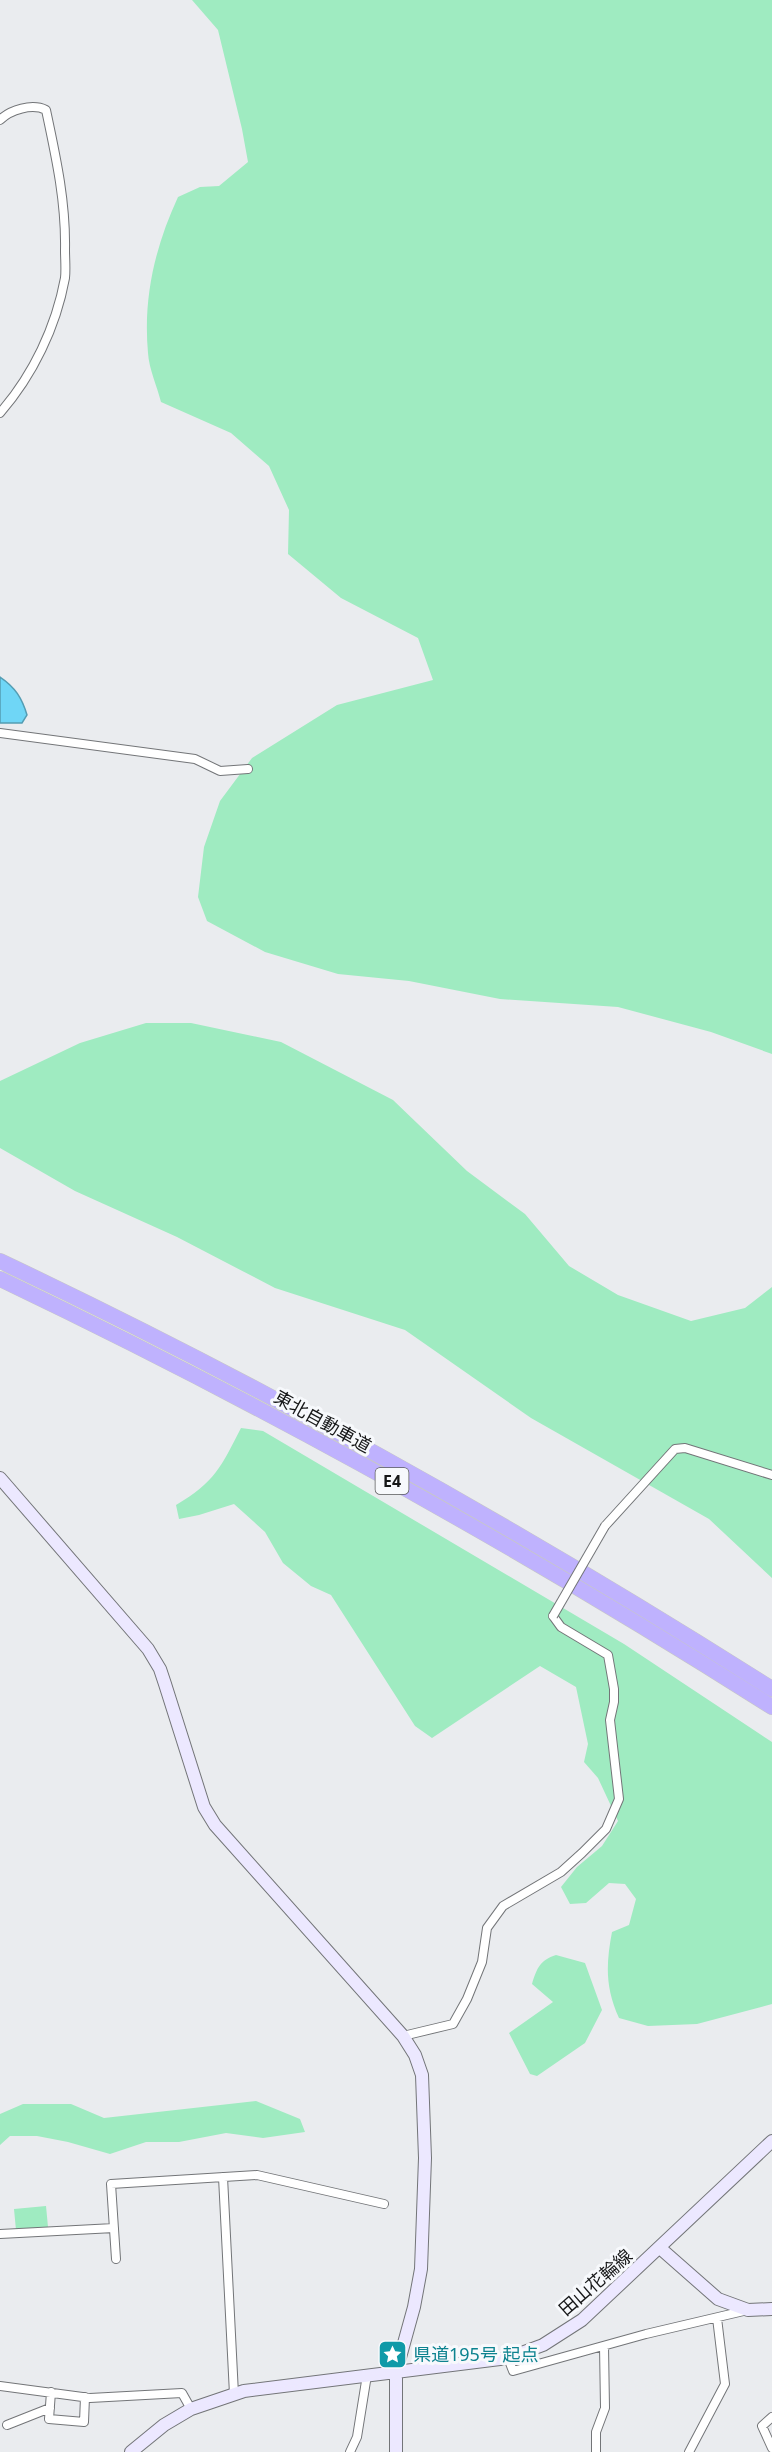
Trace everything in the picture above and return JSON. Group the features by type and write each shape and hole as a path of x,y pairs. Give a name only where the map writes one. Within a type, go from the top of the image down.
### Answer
{"highway":[{"name":"東北自動車道","path":"0,1261 220,1370 434,1486 613,1590 772,1689"},
{"name":"東北自動車道","path":"0,1279 213,1384 417,1495 593,1597 772,1707"}],"street":[{"path":"0,120 8,112 40,107 46,110 63,192 66,224 65,277 46,339 38,360 0,413"},
{"path":"0,733 195,759 220,771 248,769"},
{"path":"403,2036 453,2024 467,1999 482,1962 487,1928 503,1906 561,1872 582,1853 606,1829 620,1798 610,1720 615,1689 608,1655 561,1627 553,1616 605,1526 675,1449 685,1448 772,1475"},
{"path":"0,1478 148,1649 165,1684 204,1807 215,1825 403,2036 415,2055 422,2075 425,2158 421,2269 414,2307 396,2372 396,2452"},
{"name":"田山花輪線","path":"131,2452 164,2425 191,2409 244,2391 508,2358 543,2345 582,2320 772,2141"},
{"path":"116,2259 111,2184 257,2175 384,2204"},
{"path":"223,2177 234,2394"},
{"path":"0,2234 114,2228"},
{"path":"660,2248 718,2299 748,2310"},
{"path":"508,2358 513,2371 748,2310 772,2309"},
{"path":"690,2452 725,2384 717,2318"},
{"path":"596,2452 596,2432 605,2408 604,2346"},
{"path":"350,2452 357,2437 367,2375"},
{"path":"0,2386 85,2397 182,2392 191,2409"},
{"path":"51,2392 49,2419 84,2422 85,2397"},
{"path":"7,2425 50,2408"},
{"path":"772,2417 762,2426 772,2448"}],"green space":[{"path":"192,0 772,0 772,1054 711,1032 618,1007 500,999 409,981 338,974 265,952 207,921 198,897 204,847 220,801 252,758 337,705 433,680 418,638 341,598 288,554 289,510 269,466 231,433 161,402 148,353 147,312 152,273 163,235 178,197 200,187 219,186 248,162 218,30"},
{"path":"146,1023 191,1023 281,1042 393,1100 467,1171 525,1214 569,1266 618,1295 691,1321 745,1308 772,1287 772,1578 709,1519 531,1418 405,1330 275,1288 177,1237 75,1191 0,1148 0,1081 80,1043"},
{"path":"241,1428 263,1431 624,1644 772,1742 772,2004 697,2024 648,2026 619,2018 609,1986 610,1944 612,1932 629,1925 636,1899 625,1884 609,1883 586,1903 570,1904 561,1887 577,1867 602,1846 618,1821 598,1778 584,1762 588,1744 576,1687 540,1666 432,1738 415,1726 331,1595 311,1586 283,1563 265,1532 234,1504 179,1519 176,1505 200,1489 216,1472"},
{"path":"556,1955 585,1963 602,2010 585,2043 537,2076 530,2074 509,2033 553,2002 532,1984 540,1965 546,1959"},
{"path":"256,2101 300,2119 305,2132 263,2138 226,2133 179,2142 146,2142 110,2154 37,2136 10,2136 0,2145 0,2114 23,2104 71,2104 104,2118"},
{"path":"46,2206 48,2227 16,2230 14,2209"}],"water":[{"path":"0,677 14,689 23,703 27,715 22,723 0,723"}],"place":[{"name":"県道195号 起点","path":"392,2354"}]}
